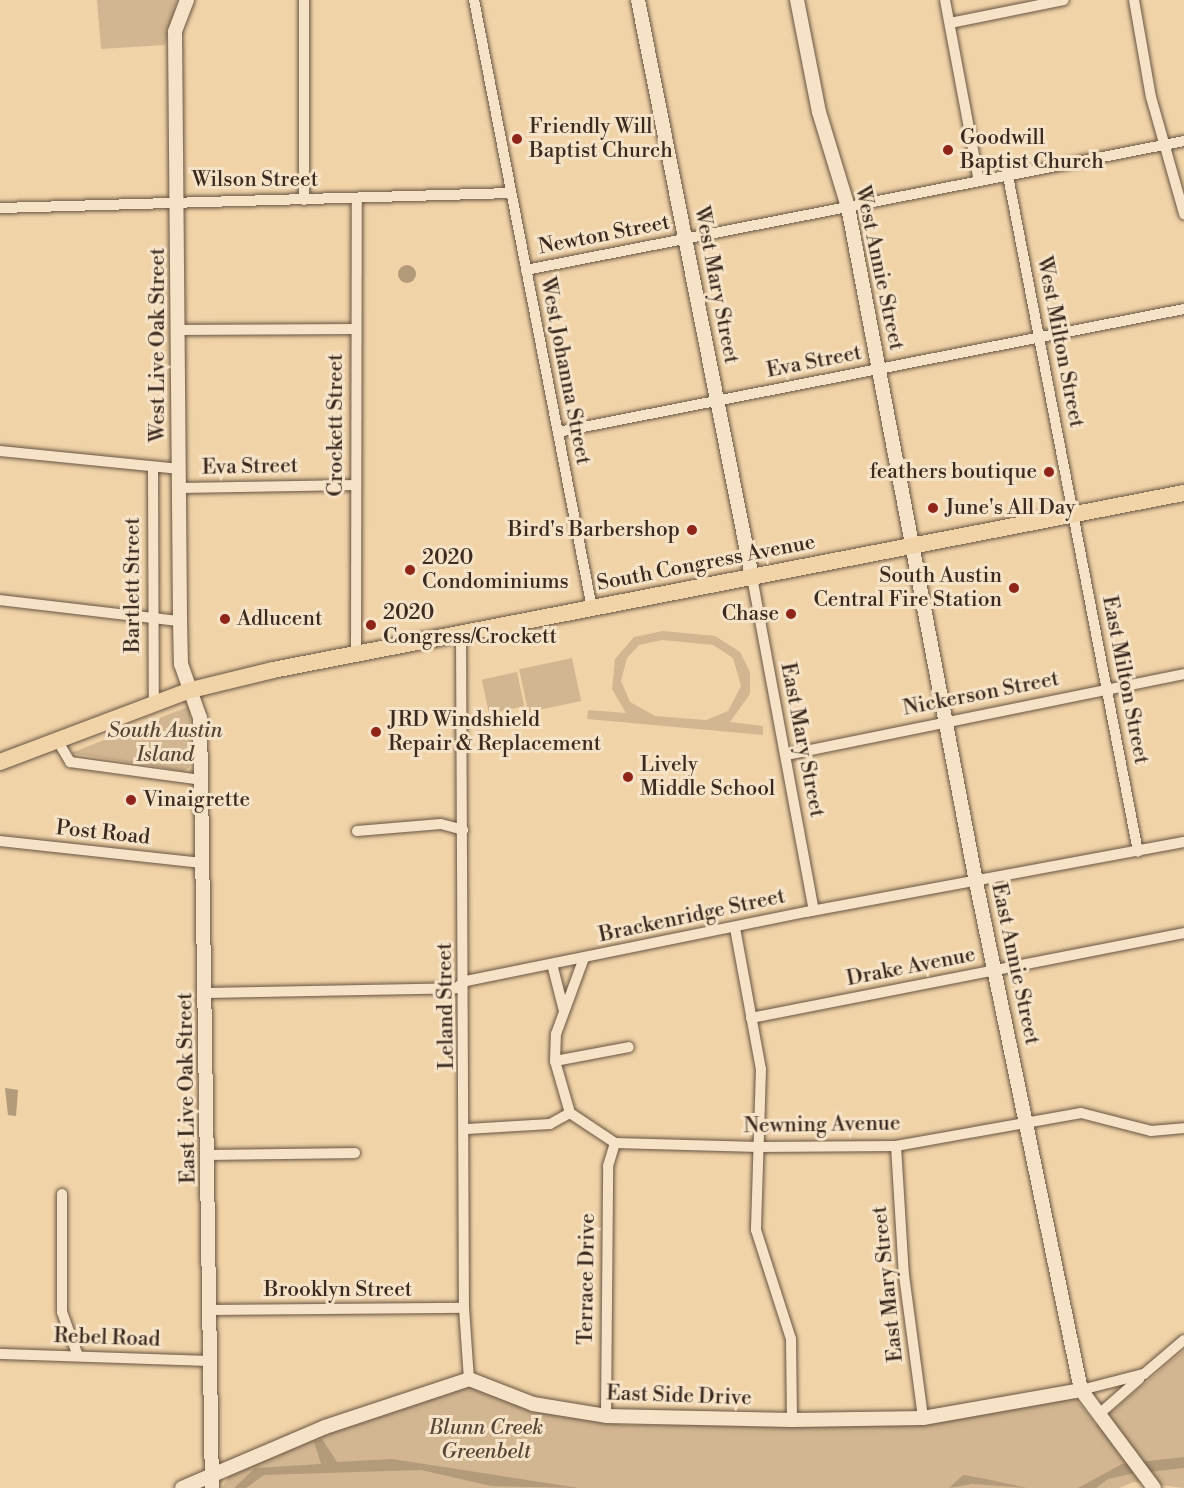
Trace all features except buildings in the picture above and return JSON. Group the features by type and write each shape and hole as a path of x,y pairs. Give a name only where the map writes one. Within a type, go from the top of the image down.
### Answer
{"main road":[{"name":"South Congress Avenue","path":"0,762 191,690 356,652 1184,493"}],"street":[{"name":"West Live Oak Street","path":"187,0 175,32 179,200 177,330 181,664 191,690"},
{"path":"304,0 304,200"},
{"name":"West Johanna Street","path":"474,0 592,608"},
{"name":"West Mary Street","path":"638,0 687,238 752,577"},
{"name":"West Annie Street","path":"797,0 819,112 848,207 914,546"},
{"path":"945,0 979,181"},
{"path":"950,23 1064,0"},
{"path":"1134,0 1151,97 1167,144 1184,214"},
{"name":"Newton Street","path":"526,270 1184,141"},
{"name":"West Milton Street","path":"1008,176 1074,515"},
{"name":"Wilson Street","path":"0,207 179,200 304,200 511,193"},
{"name":"Crockett Street","path":"356,652 357,198"},
{"name":"Eva Street","path":"558,432 1184,309"},
{"path":"177,330 356,329"},
{"path":"0,451 180,469"},
{"name":"Bartlett Street","path":"153,466 154,703"},
{"name":"Eva Street","path":"180,488 356,485"},
{"name":"East Milton Street","path":"1074,515 1138,852"},
{"name":"East Annie Street","path":"914,546 976,882 1081,1390"},
{"name":"East Mary Street","path":"752,577 814,910"},
{"path":"0,600 180,621"},
{"name":"Leland Street","path":"461,632 466,981 464,1308 470,1379"},
{"name":"Nickerson Street","path":"786,754 947,719 1184,674"},
{"name":"East Live Oak Street","path":"191,690 200,718 210,1155 212,1488"},
{"path":"57,740 70,762 201,780"},
{"path":"357,831 441,824 463,830"},
{"name":"Post Road","path":"0,841 202,863"},
{"name":"Brackenridge Street","path":"206,993 456,988 466,981 735,928 814,910 1184,842"},
{"path":"735,928 761,1068 756,1230 791,1338 792,1420"},
{"name":"Drake Avenue","path":"751,1018 1184,933"},
{"path":"584,958 564,1011 555,1061 570,1113 615,1143"},
{"path":"552,964 564,1011"},
{"path":"555,1061 629,1047"},
{"path":"466,1129 550,1124 570,1113"},
{"name":"Newning Avenue","path":"615,1143 759,1147 896,1146 1093,1113 1151,1131 1184,1128"},
{"name":"Terrace Drive","path":"606,1416 608,1166 615,1143"},
{"name":"East Mary Street","path":"896,1146 904,1275 922,1418"},
{"path":"210,1155 355,1153"},
{"path":"62,1194 62,1312 78,1356"},
{"name":"Brooklyn Street","path":"212,1310 464,1308"},
{"name":"East Side Drive","path":"470,1379 533,1404 606,1416 792,1420 922,1418 1081,1390 1144,1374 1184,1340"},
{"name":"Rebel Road","path":"0,1354 212,1361"},
{"path":"1098,1415 1144,1374"},
{"path":"182,1488 212,1473 325,1427 470,1379"},
{"path":"1081,1390 1098,1415 1134,1458 1154,1488"}],"green space":[{"path":"97,0 177,0 165,45 101,49"},
{"path":"663,631 715,636 740,652 750,672 750,694 730,722 763,726 763,735 587,719 588,710 626,713 612,689 615,659 634,637","holes":["662,640 713,645 733,658 741,686 728,711 706,720 655,716 630,702 621,681 627,658 639,645"]},
{"path":"572,658 581,701 528,712 519,669"},
{"path":"517,672 524,706 489,714 482,679"},
{"name":"South Austin Island","path":"190,706 190,767 183,771 71,753"},
{"name":"Blunn Creek Greenbelt","path":"1184,1350 1184,1488 1134,1482 1119,1488 222,1488 231,1473 342,1426 467,1385 526,1408 623,1425 923,1425 1074,1397 1096,1425"}],"shaded area":[{"path":"407,265 413,268 416,274 413,280 407,283 401,280 398,274 401,268"},
{"path":"5,1088 18,1090 16,1116 8,1115"},
{"path":"322,1439 337,1462 392,1459 579,1488 491,1486 421,1470 264,1475 246,1488 234,1488 255,1468 321,1464 314,1442"},
{"path":"1184,1457 1184,1468 1130,1474 1108,1479 1096,1488 1078,1488 1122,1464"},
{"path":"963,1475 1027,1488 972,1484 949,1488"}],"place":[{"name":"Friendly Will Baptist Church","path":"517,139"},
{"name":"Goodwill Baptist Church","path":"948,150"},
{"name":"feathers boutique","path":"1049,472"},
{"name":"June's All Day","path":"933,508"},
{"name":"Bird's Barbershop","path":"692,530"},
{"name":"2020 Condominiums","path":"410,570"},
{"name":"South Austin Central Fire Station","path":"1014,588"},
{"name":"Chase","path":"791,614"},
{"name":"Adlucent","path":"225,619"},
{"name":"2020 Congress/Crockett","path":"371,625"},
{"name":"JRD Windshield Repair & Replacement","path":"376,732"},
{"name":"Lively Middle School","path":"628,777"},
{"name":"Vinaigrette","path":"131,800"}]}
